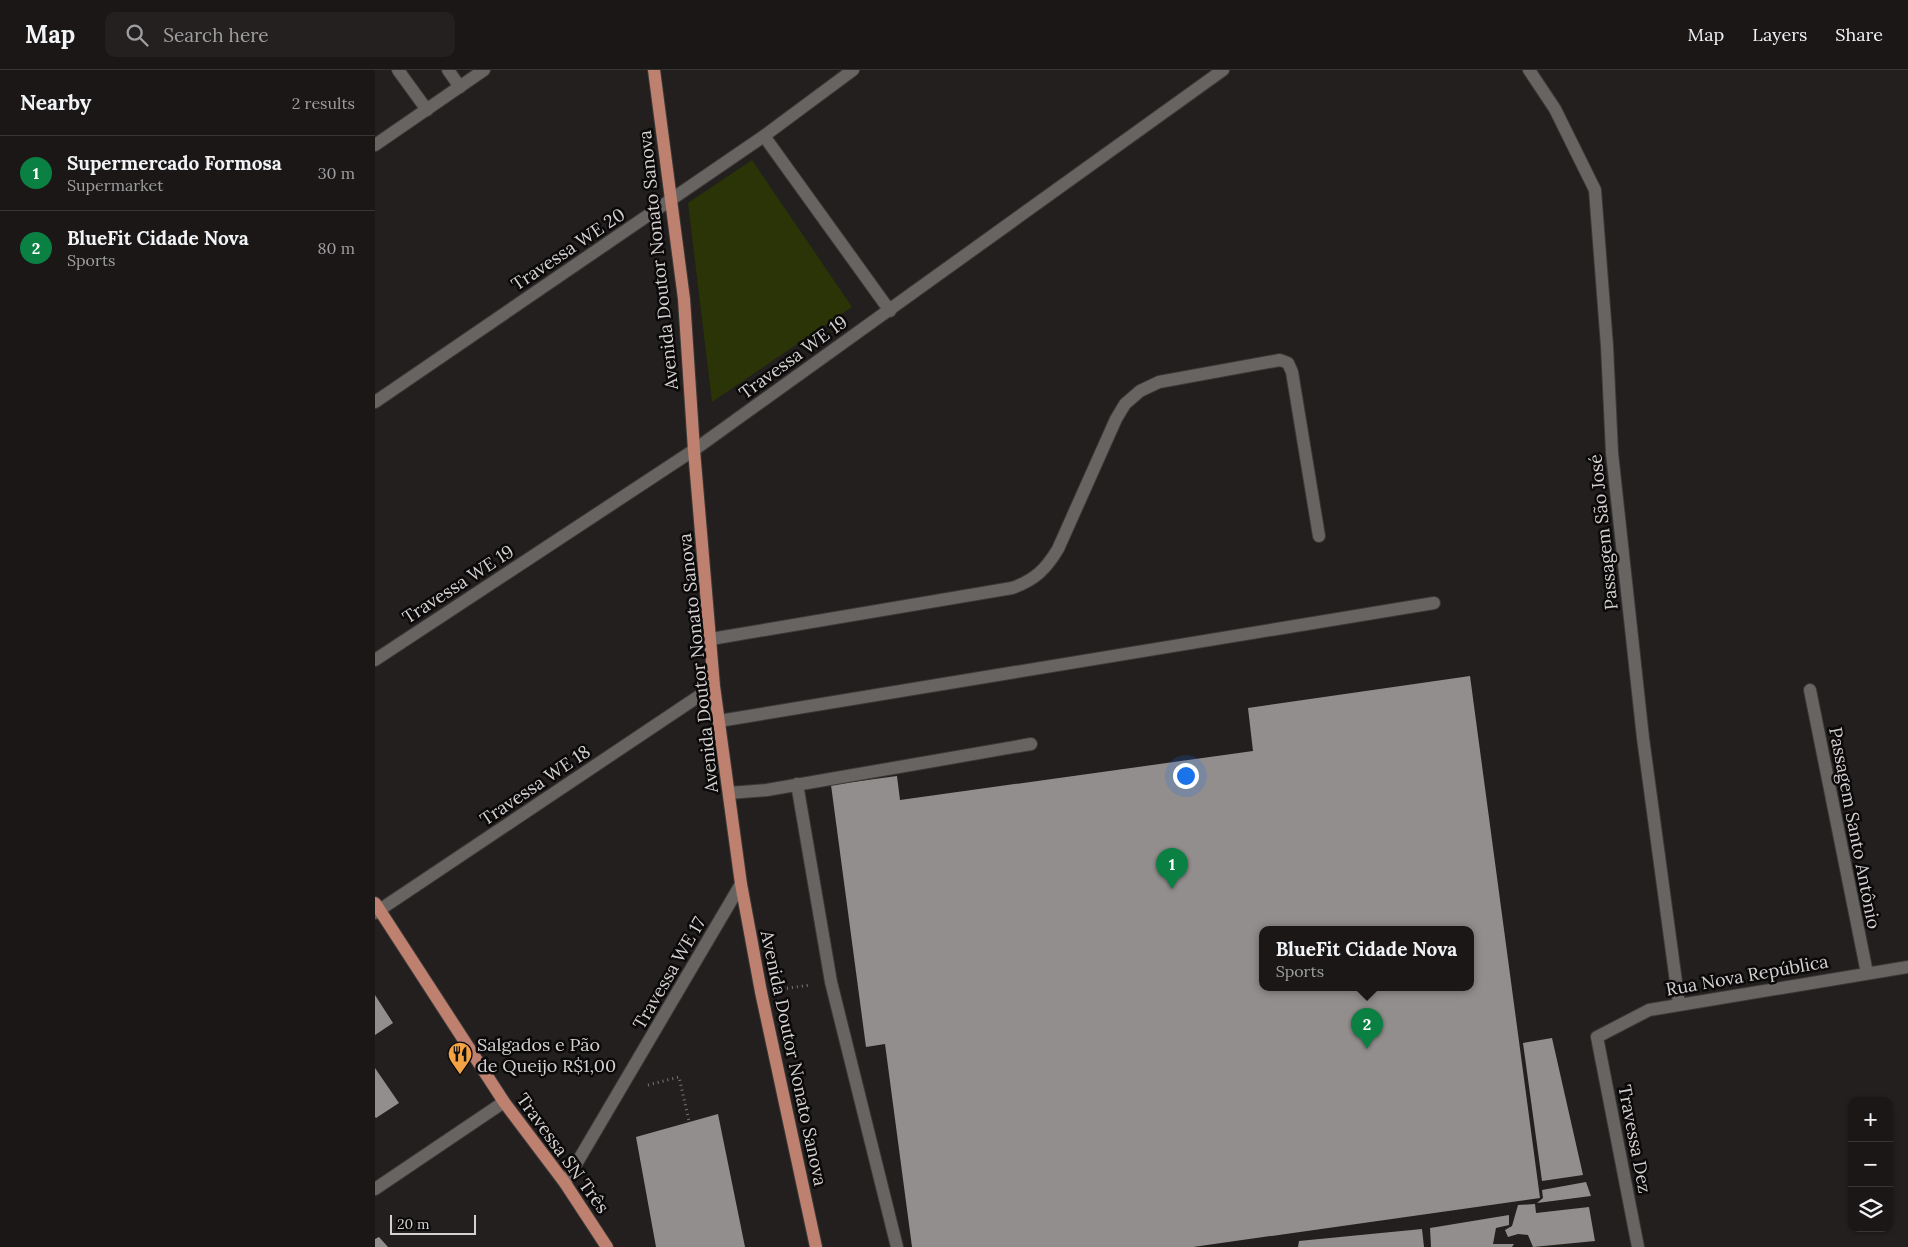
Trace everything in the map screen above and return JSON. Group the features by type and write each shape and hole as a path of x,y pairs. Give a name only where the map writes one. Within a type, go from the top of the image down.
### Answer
{"main road":[{"name":"Avenida Doutor Nonato Sanova","path":"654,70 672,199 683,300 715,686 741,884 761,992 816,1247"},
{"name":"Travessa SN Três","path":"377,909 504,1102 565,1182 607,1247"}],"street":[{"path":"398,70 427,110"},
{"path":"448,70 460,87"},
{"path":"375,145 484,70"},
{"name":"Travessa WE 20","path":"375,402 764,136 853,70"},
{"name":"Travessa WE 19","path":"375,660 694,450 1223,70"},
{"name":"Passagem São José","path":"1529,70 1555,109 1595,190 1607,346 1613,463 1643,738 1679,1004"},
{"path":"764,136 890,311"},
{"path":"711,639 1012,588 1030,581 1046,568 1058,549 1116,419 1125,404 1140,392 1159,382 1280,360 1288,363 1292,372 1319,536"},
{"path":"719,721 1434,603"},
{"name":"Travessa WE 18","path":"377,909 715,686"},
{"name":"Passagem Santo Antônio","path":"1810,690 1867,973"},
{"path":"729,793 767,790 1031,744"},
{"path":"797,784 831,982 897,1247"},
{"name":"Travessa WE 17","path":"565,1182 741,884"},
{"name":"Rua Nova República","path":"1597,1037 1649,1010 1908,967"},
{"name":"Travessa Dez","path":"1597,1037 1638,1247"},
{"path":"375,1190 504,1102"}],"path":[{"path":"620,1091 679,1077 689,1121"}],"green space":[{"path":"752,160 852,307 712,402 688,203"}],"building":[{"path":"1470,676 1540,1198 1193,1247 912,1247 885,1044 866,1047 831,785 897,776 900,800 1253,751 1248,708"},
{"path":"375,995 393,1023 375,1035"},
{"path":"1552,1038 1583,1175 1542,1181 1523,1043"},
{"path":"375,1068 399,1103 376,1118 375,1117"},
{"path":"718,1114 745,1247 656,1247 636,1137"},
{"path":"1586,1182 1591,1196 1537,1203 1543,1198 1542,1190"},
{"path":"1535,1204 1536,1213 1589,1207 1595,1241 1533,1247 1528,1235 1518,1234 1508,1237 1505,1230 1512,1226 1518,1205"},
{"path":"1509,1215 1509,1225 1496,1228 1493,1244 1514,1244 1512,1247 1431,1247 1430,1228"},
{"path":"1422,1229 1424,1247 1298,1247 1299,1241"},
{"path":"379,1237 388,1247 375,1247 375,1239"}],"place":[{"name":"Supermercado Formosa","path":"1172,889"},
{"name":"BlueFit Cidade Nova","path":"1367,1049"},
{"name":"Salgados e Pão de Queijo R$1,00","path":"460,1075"}]}
